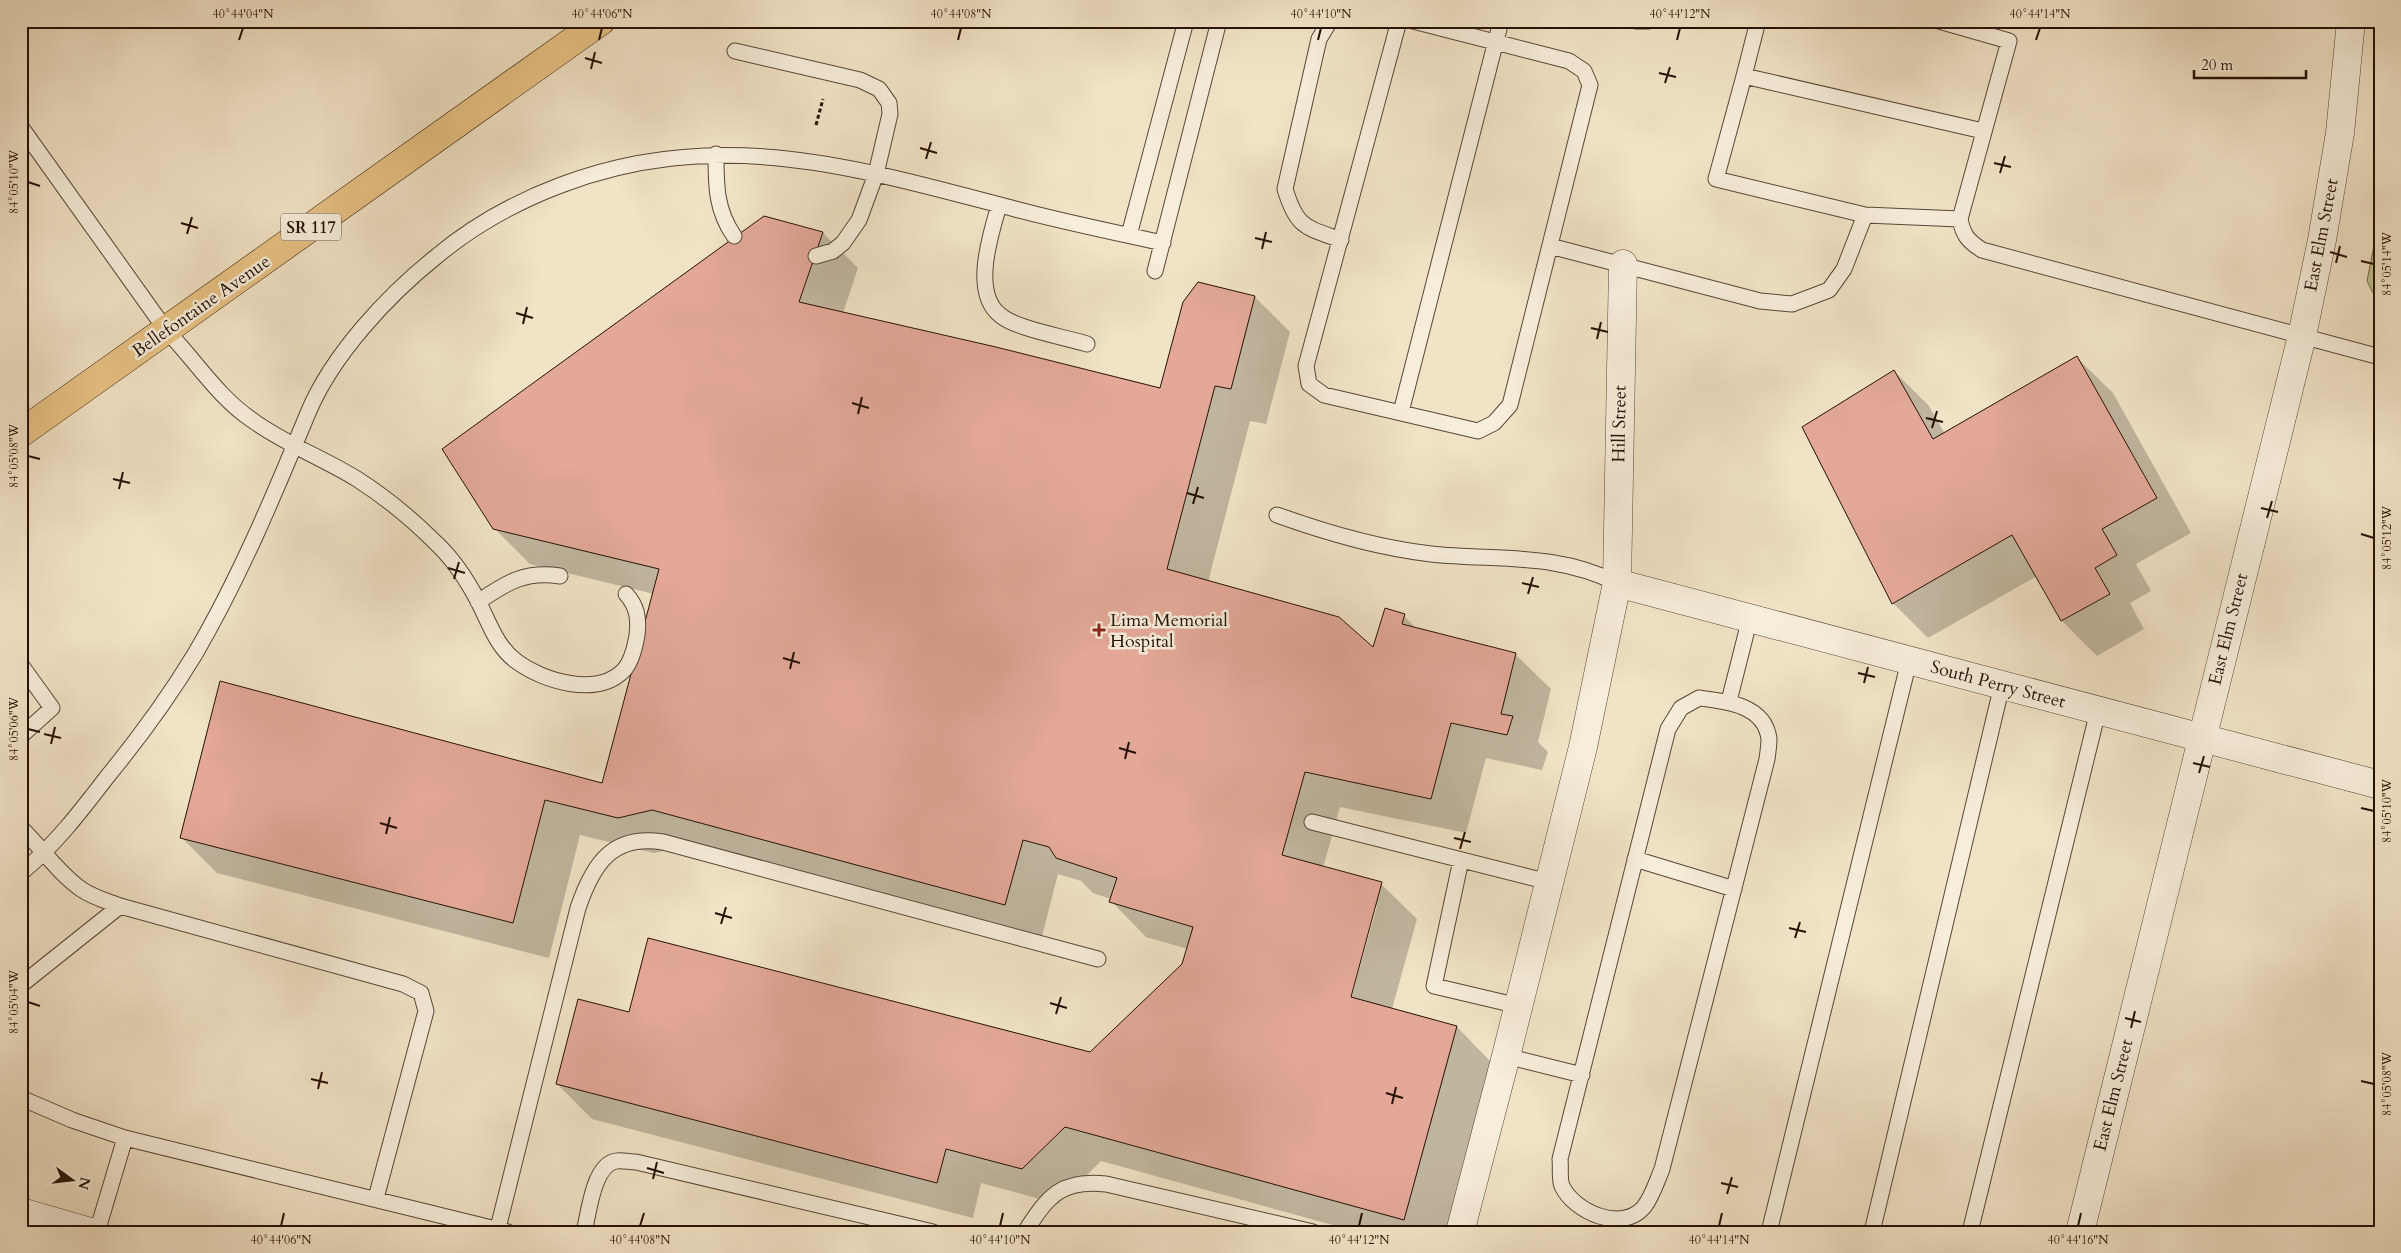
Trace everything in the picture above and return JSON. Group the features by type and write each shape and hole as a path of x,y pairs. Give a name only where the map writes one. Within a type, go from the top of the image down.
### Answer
{"main road":[{"name":"Bellefontaine Avenue","path":"21,434 600,21"}],"street":[{"name":"East Elm Street","path":"2080,1232 2200,738 2302,336 2322,240 2340,133 2351,21"},
{"name":"Hill Street","path":"1460,1232 1519,1006 1593,701 1617,583 1623,264"},
{"name":"South Perry Street","path":"1617,583 2380,785"},
{"path":"21,1212 90,1232"}],"lane":[{"path":"1129,236 1186,21"},
{"path":"1155,270 1219,21"},
{"path":"1330,21 1319,39 1285,189 1291,210 1304,227 1341,240"},
{"path":"1399,21 1306,366 1308,384 1324,395 1478,431 1494,423 1510,405 1590,86 1584,71 1569,61 1413,21"},
{"path":"1401,412 1501,21"},
{"path":"1635,21 1649,21"},
{"path":"1758,21 1716,179 1865,215 1960,219"},
{"path":"1939,21 2009,41 1960,219 1963,234 1970,243 1982,250 2380,356"},
{"path":"735,51 860,80 879,89 889,103 890,114 876,174 866,205 851,234 833,251 816,256"},
{"path":"1744,76 1983,131"},
{"path":"21,127 166,330 195,360 220,393 251,420 295,448 356,478 390,501 437,544 464,578 499,643 515,660 535,673 586,685 616,677 626,669 632,655 638,627 638,614 634,603 626,594"},
{"path":"21,873 46,853 145,730 195,655 236,579 295,448 310,410 331,371 357,337 414,274 453,244 510,207 586,176 630,164 677,156 716,154 807,161 876,174 1163,244"},
{"path":"716,154 716,192 719,207 734,236"},
{"path":"1000,205 989,241 985,271 991,305 999,315 1014,323 1087,344"},
{"path":"1550,246 1760,301 1792,304 1829,290 1844,269 1865,215"},
{"path":"1277,515 1320,530 1400,550 1480,558 1550,560 1597,573 1617,583"},
{"path":"478,602 516,579 538,574 560,576"},
{"path":"1730,701 1750,618"},
{"path":"1768,1232 1909,660"},
{"path":"21,665 52,708 21,736"},
{"path":"1872,1232 2002,685"},
{"path":"1699,698 1730,701 1748,709 1763,721 1769,738 1767,759 1662,1169 1643,1208 1626,1217 1606,1217 1585,1211 1570,1199 1561,1184 1560,1159 1668,729 1681,708 1699,698"},
{"path":"1970,1232 2098,711"},
{"path":"1312,822 1549,882"},
{"path":"21,828 46,853 61,872 81,889 120,906 403,984 421,993 426,1011 376,1198"},
{"path":"21,1098 72,1120 125,1138 376,1198 501,1231 578,908 586,885 597,866 612,851 625,843 638,840 663,842 1098,959"},
{"path":"1635,859 1734,889"},
{"path":"1461,860 1434,986 1519,1006"},
{"path":"21,985 120,906"},
{"path":"1506,1056 1582,1075"},
{"path":"97,1232 125,1138"},
{"path":"584,1232 597,1178 603,1168 615,1161 636,1162 933,1232"},
{"path":"1025,1232 1038,1212 1054,1195 1069,1185 1087,1182 1106,1184 1313,1232"}],"path":[{"path":"816,125 823,97"}],"green space":[{"path":"2380,215 2380,295 2373,293 2367,281"}],"building":[{"path":"764,216 823,232 799,302 996,347 1160,388 1183,302 1198,282 1255,296 1231,389 1215,386 1167,569 1339,617 1373,647 1385,608 1405,614 1402,624 1516,653 1501,714 1513,716 1507,735 1451,723 1431,799 1305,772 1282,855 1382,882 1351,997 1457,1026 1404,1220 1065,1127 1022,1169 946,1149 937,1183 556,1084 578,999 629,1012 648,938 1090,1052 1182,964 1193,927 1109,902 1117,878 1056,858 1049,847 1023,840 1005,905 652,810 618,818 545,800 513,923 180,838 220,681 602,783 659,569 493,529 442,449"},
{"path":"2077,356 2157,498 2102,529 2117,555 2095,568 2110,594 2061,621 2012,535 1892,604 1802,427 1894,370 1933,439"}],"place":[{"name":"Lima Memorial Hospital","path":"1099,630"}]}
